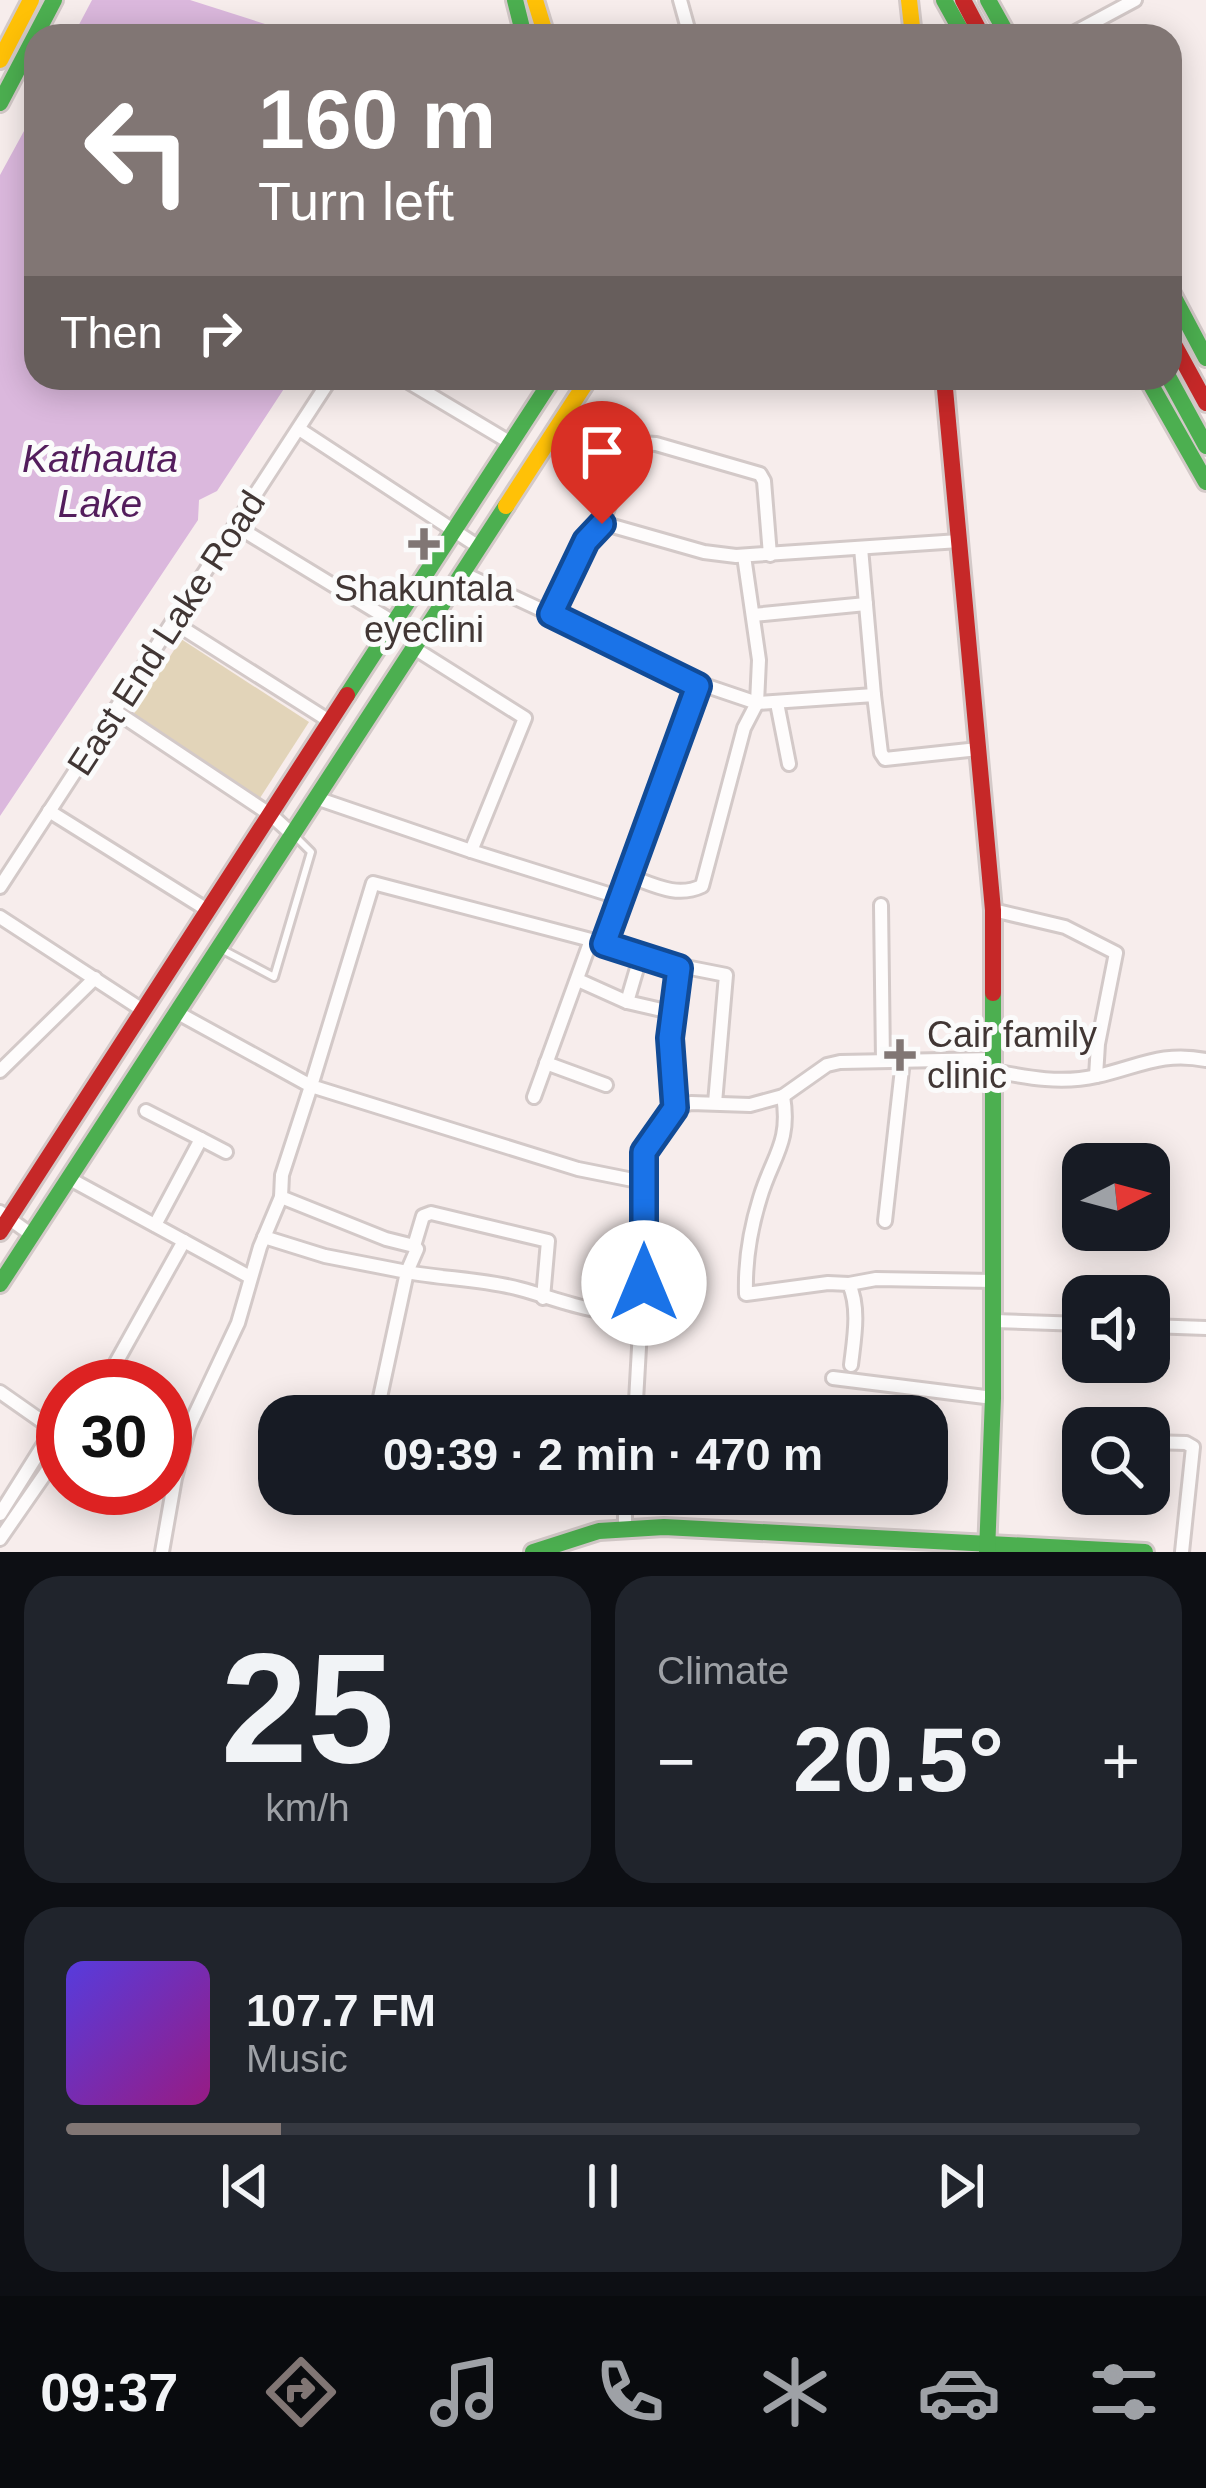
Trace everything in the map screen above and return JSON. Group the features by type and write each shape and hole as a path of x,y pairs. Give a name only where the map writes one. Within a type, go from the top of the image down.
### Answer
{"main road":[{"path":"0,60 31,0"},
{"path":"0,104 24,59"},
{"path":"1182,313 1206,358"},
{"path":"1182,353 1201,379 1206,403"},
{"path":"3,1221 546,390"},
{"path":"0,1284 581,390"},
{"path":"945,390 993,910 994,1322 987,1548"},
{"path":"1155,390 1206,482"},
{"path":"1176,390 1206,446"},
{"path":"533,1552 599,1531 664,1527 942,1547 1145,1552"}],"street":[{"path":"1091,24 1136,0"},
{"name":"East End Lake Road","path":"0,887 323,390"},
{"path":"422,390 511,443"},
{"path":"298,429 479,547"},
{"path":"551,614 586,541 602,524 626,463 640,443 760,474 770,555"},
{"path":"602,524 704,552 744,556 959,541"},
{"path":"236,526 395,622"},
{"path":"861,548 881,753 886,759 978,749"},
{"path":"629,876 670,891 688,892 703,886 744,728 757,704 759,661 744,556"},
{"path":"462,573 698,682 757,704 874,695"},
{"path":"753,615 866,604"},
{"path":"173,622 331,722"},
{"path":"414,648 525,718 471,851"},
{"path":"535,1097 578,980 621,898 698,682"},
{"path":"777,704 789,764"},
{"path":"115,710 271,815 293,835"},
{"path":"316,798 621,898"},
{"path":"50,812 209,911"},
{"path":"163,1552 189,1427 238,1323 281,1197 282,1175 373,883 598,942 640,958 726,975 715,1103"},
{"path":"880,905 883,1061"},
{"path":"993,910 1065,927 1116,953 1096,1076"},
{"path":"0,917 144,1011"},
{"path":"627,1002 640,958"},
{"path":"675,1108 670,1038 679,968"},
{"path":"0,1071 94,978"},
{"path":"578,980 627,1002 675,1013"},
{"path":"178,1013 311,1086 578,1168 643,1182"},
{"path":"636,1395 644,1152 675,1108 691,1103 750,1105 783,1096 827,1065 903,1060 994,1065 1053,1081 1096,1076 1166,1056 1206,1060"},
{"path":"885,1221 903,1060"},
{"path":"546,1064 606,1084"},
{"path":"783,1096 788,1123 761,1195 745,1258 746,1294 875,1279 994,1281"},
{"path":"146,1111 226,1152"},
{"path":"154,1225 201,1139"},
{"path":"70,1179 250,1277"},
{"path":"281,1197 414,1246"},
{"path":"381,1395 423,1216 548,1241 543,1298"},
{"path":"3,1221 32,1235"},
{"path":"264,1237 344,1260 519,1288 562,1305 620,1314 641,1312"},
{"path":"118,1359 184,1241"},
{"path":"849,1284 855,1319 851,1365"},
{"path":"994,1322 1062,1324"},
{"path":"1170,1327 1206,1328"},
{"path":"833,1378 993,1398"},
{"path":"0,1392 50,1427 50,1436 0,1514"},
{"path":"1170,1443 1193,1447 1182,1552"},
{"path":"0,1539 36,1487"},
{"path":"625,1515 625,1529"}],"lane":[{"path":"220,948 274,977 310,852 293,835"}],"shaded area":[{"path":"181,639 309,722 260,798 133,715"}],"water":[{"path":"92,0 190,0 265,24 79,24"},
{"name":"Kathauta Lake","path":"24,131 24,390 283,390 217,491 199,500 198,520 0,816 0,175"}],"traffic: fast":[{"path":"41,24 54,0"},
{"path":"515,0 521,24"},
{"path":"944,0 957,24"},
{"path":"988,0 1001,24"},
{"path":"0,103 24,57"},
{"path":"1182,313 1206,358"},
{"path":"347,695 545,390"},
{"path":"1154,390 1206,482"},
{"path":"1176,390 1206,446"},
{"path":"0,1284 506,506"},
{"path":"987,1552 993,1398 993,993"},
{"path":"533,1552 599,1531 664,1527 1145,1552"}],"traffic: slow":[{"path":"0,60 31,0"},
{"path":"535,0 542,24"},
{"path":"909,0 912,24"},
{"path":"506,506 581,390"}],"traffic: jam":[{"path":"963,0 976,24"},
{"path":"1182,359 1206,403"},
{"path":"945,390 993,910 993,993"},
{"path":"0,1232 347,695"}],"place":[{"name":"Shakuntala eyeclini","path":"424,544"},
{"name":"Cair family clinic","path":"900,1055"}],"route":[{"path":"602,524 586,541 551,614 698,682 604,944 679,968 670,1038 675,1108 644,1152 644,1283"}]}
